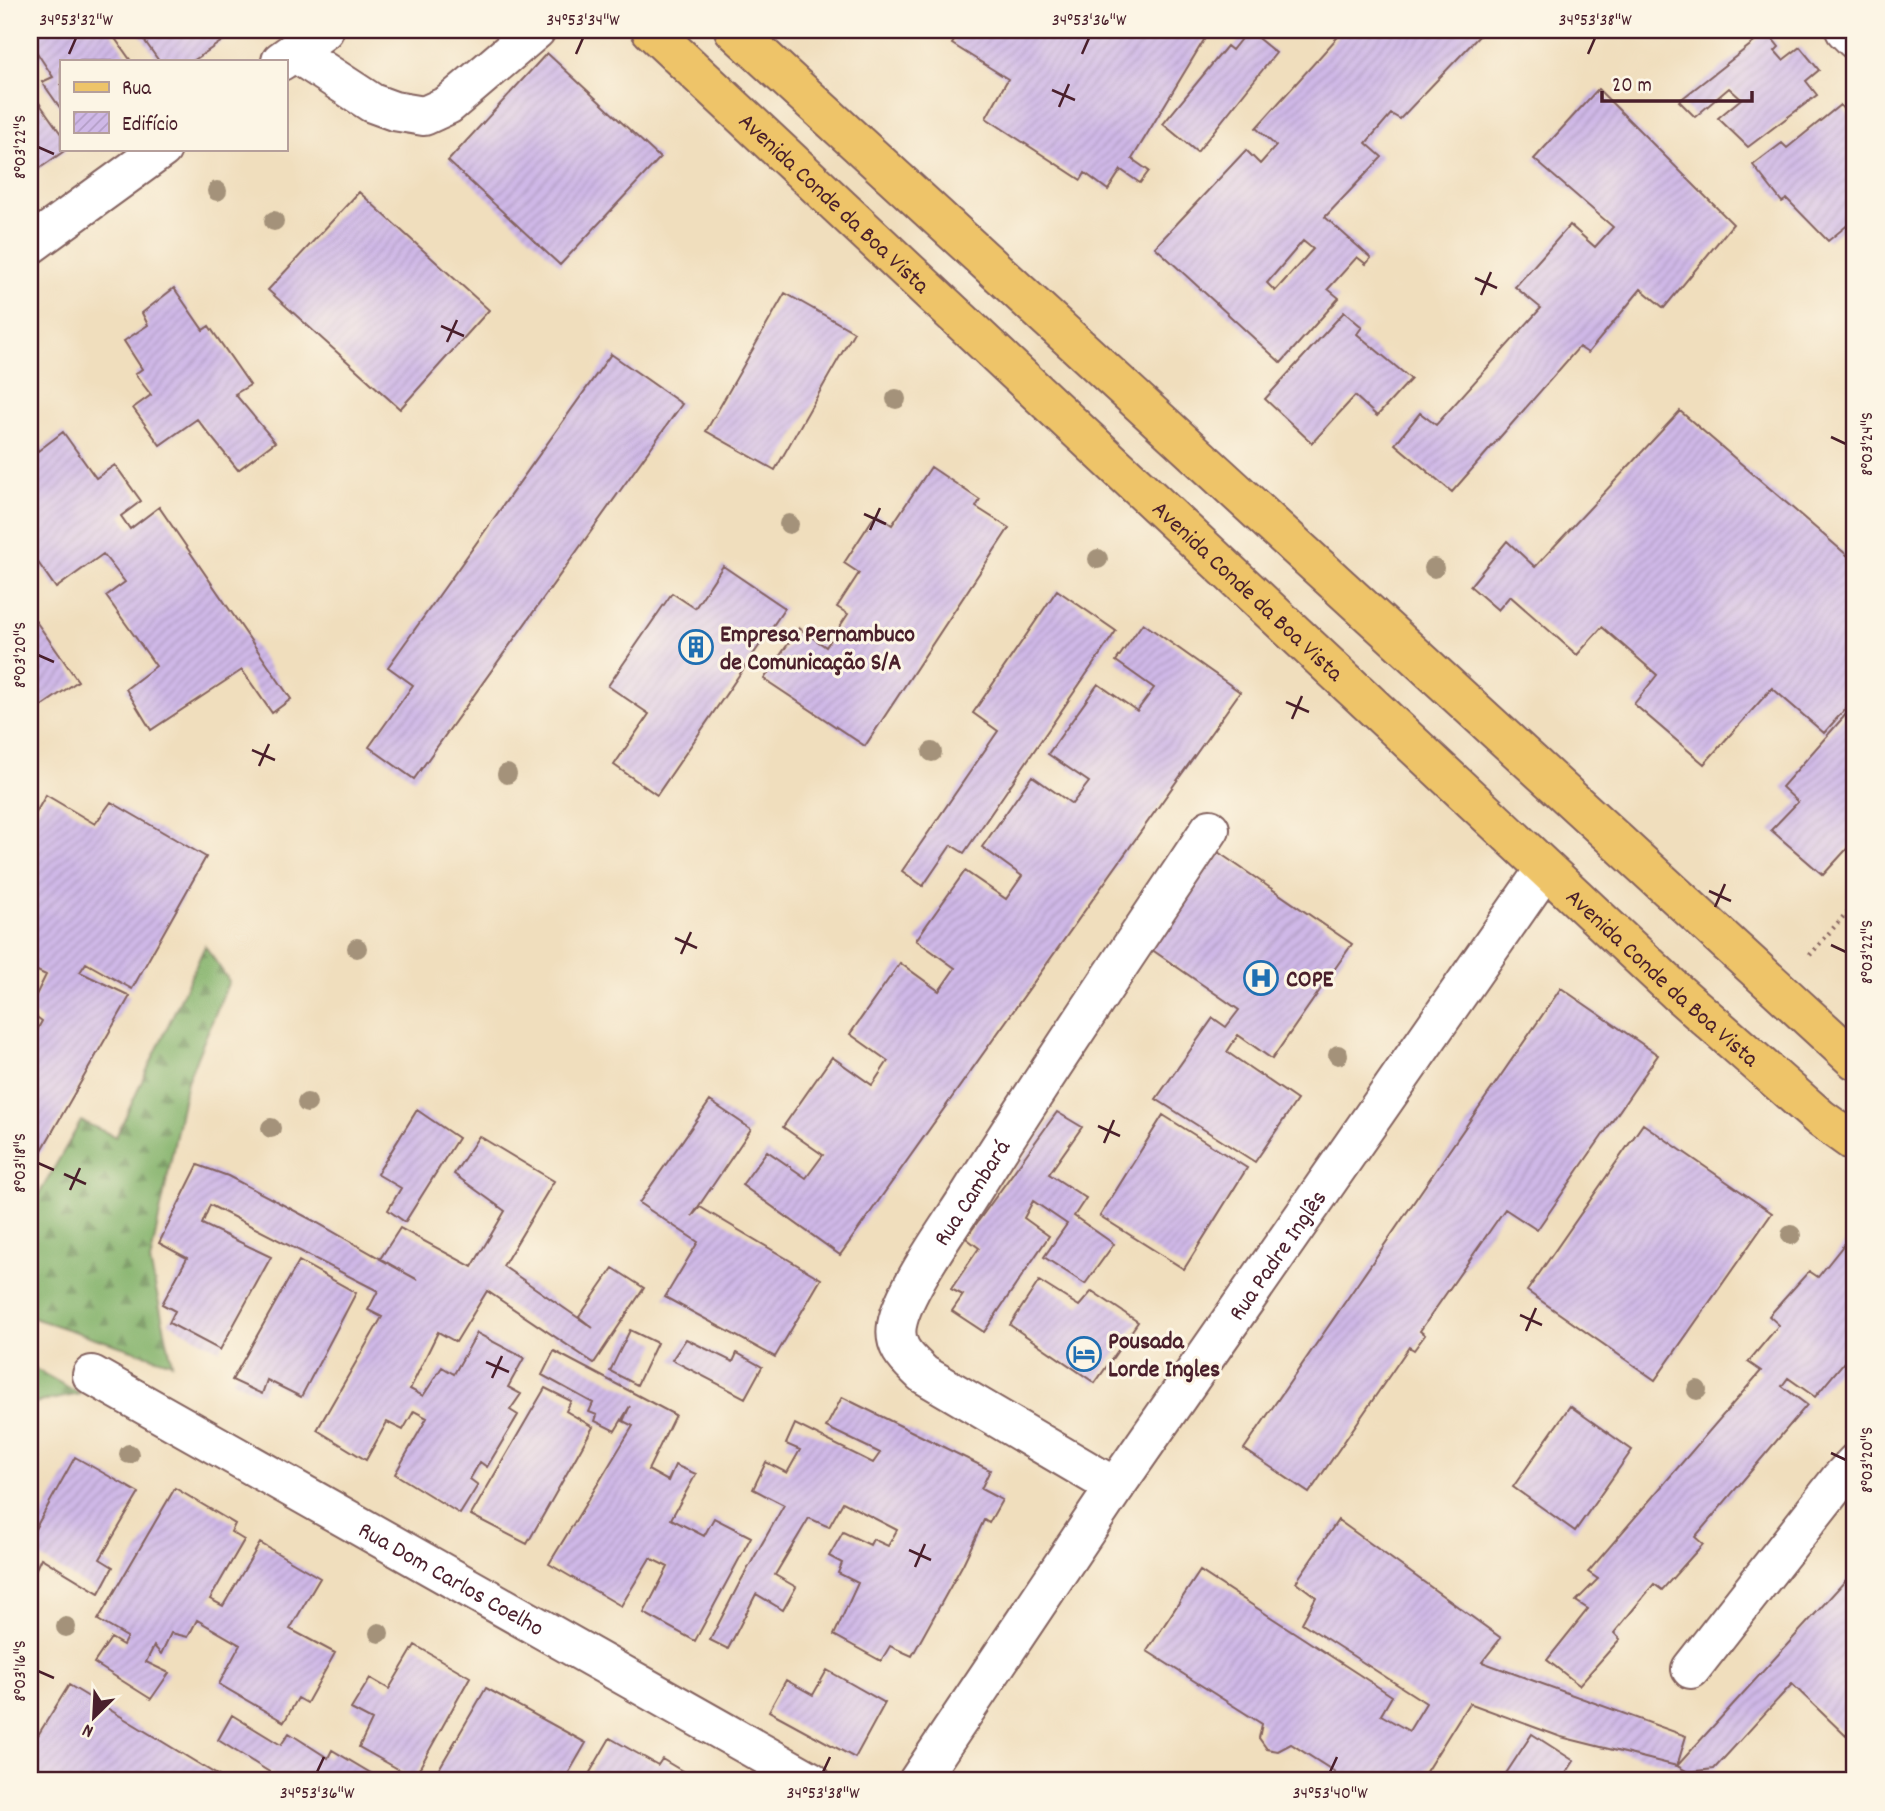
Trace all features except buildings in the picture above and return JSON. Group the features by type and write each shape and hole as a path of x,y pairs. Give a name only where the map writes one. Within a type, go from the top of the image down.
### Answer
{"main road":[{"name":"Avenida Conde da Boa Vista","path":"651,30 1676,992 1820,1118 1855,1143"},
{"path":"734,30 1855,1060"}],"street":[{"path":"300,48 372,103 394,111 424,116 448,105 536,30"},
{"path":"1845,30 1855,40"},
{"path":"30,245 161,150"},
{"name":"Rua Cambará","path":"1115,1487 923,1374 900,1351 896,1336 897,1325 904,1303 1026,1104 1210,829"},
{"name":"Rua Padre Inglês","path":"918,1781 1115,1487 1545,869"},
{"name":"Rua Dom Carlos Coelho","path":"92,1375 811,1781"},
{"path":"1691,1669 1855,1463"}],"path":[{"path":"1779,990 1855,903"}],"green space":[{"path":"205,946 229,981 187,1081 150,1262 172,1363 30,1317 30,1210 81,1121 116,1137"},
{"path":"30,1366 80,1394 30,1404"}],"place":[{"name":"Empresa Pernambuco de Comunicação S/A","path":"696,647"},
{"name":"COPE","path":"1261,978"},
{"name":"Pousada Lorde Ingles","path":"1084,1354"}]}
